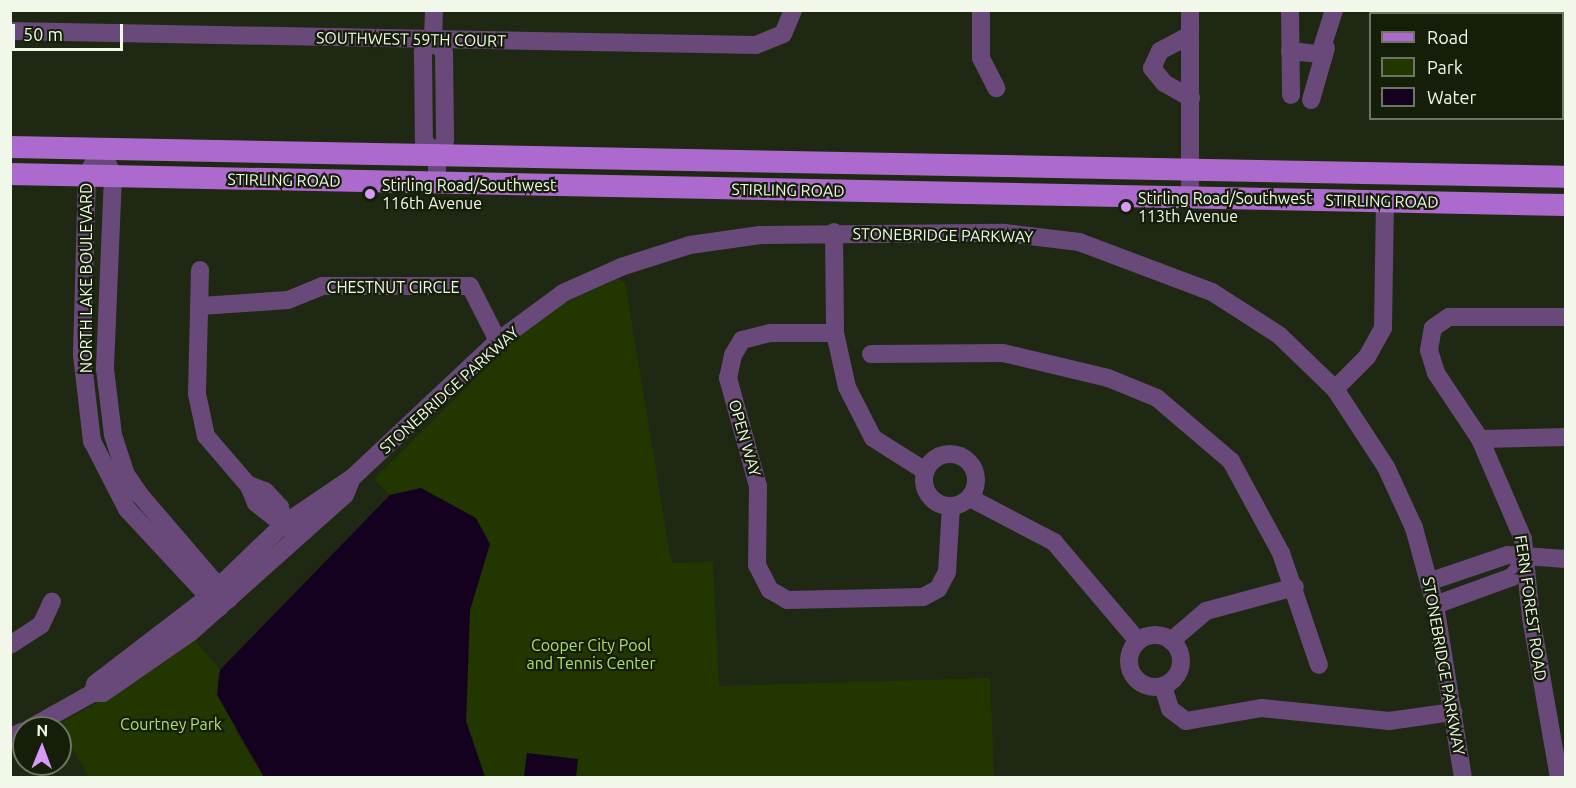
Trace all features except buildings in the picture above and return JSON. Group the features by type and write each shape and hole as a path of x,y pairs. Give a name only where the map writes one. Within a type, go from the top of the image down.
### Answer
{"main road":[{"name":"STIRLING ROAD","path":"10,147 1566,177"},
{"name":"STIRLING ROAD","path":"10,174 1566,205"}],"street":[{"path":"434,10 433,40 423,52 424,141 437,157 437,183"},
{"name":"SOUTHWEST 59TH COURT","path":"10,32 756,45 783,34 793,10"},
{"path":"981,10 981,58 996,88"},
{"path":"1190,10 1190,197"},
{"path":"1290,10 1291,95"},
{"path":"1311,100 1334,10"},
{"path":"1190,34 1160,51 1152,68 1164,83 1191,98"},
{"path":"1290,51 1312,57 1326,48"},
{"name":"NORTH LAKE BOULEVARD","path":"101,148 87,175 82,355 92,441 126,509 218,598"},
{"name":"NORTH LAKE BOULEVARD","path":"101,148 113,176 105,369 113,435 125,473 218,598"},
{"path":"1335,389 1367,357 1383,328 1385,201"},
{"path":"834,232 835,333 847,387 873,438 925,471"},
{"name":"STONEBRIDGE PARKWAY","path":"218,598 284,524 352,478 498,341 563,293 621,267 690,245 834,232 1004,233 1079,242 1212,292 1279,335 1335,389 1386,466 1431,581 1463,777"},
{"path":"200,270 201,306 197,393 206,436 249,485 265,491 280,507 284,524 297,539"},
{"name":"CHESTNUT CIRCLE","path":"201,306 288,300 322,286 470,286 498,341"},
{"name":"FERN FOREST ROAD","path":"1558,777 1531,618 1527,560 1513,510 1480,439 1431,361 1429,338 1440,321 1459,315 1566,317"},
{"name":"OPEN WAY","path":"835,333 770,333 742,340 733,355 728,378 758,486 757,565 770,590 787,600 923,597 938,589 948,572 951,507"},
{"path":"871,354 1003,353 1108,378 1157,398 1231,461 1295,587 1319,665"},
{"path":"1480,439 1566,438"},
{"path":"925,471 943,454 967,459 976,475 970,498"},
{"path":"925,471 928,495 951,507 970,498"},
{"name":"STONEBRIDGE PARKWAY","path":"52,716 93,693 95,684 218,598 297,539 345,495 352,478"},
{"path":"970,498 1054,542 1138,641"},
{"path":"1431,581 1508,555 1527,560 1566,559"},
{"path":"1436,605 1512,577 1527,560"},
{"path":"1171,641 1206,611 1295,587"},
{"path":"10,645 41,625 52,602"},
{"path":"1158,635 1171,641 1179,650 1181,667 1163,686 1146,686 1133,676 1128,660 1138,641 1158,635"},
{"path":"1163,686 1170,709 1186,721 1261,708 1389,721 1453,712"}],"green space":[{"name":"Cooper City Pool and Tennis Center","path":"617,279 625,282 670,556 673,563 713,562 719,686 990,678 994,777 485,777 466,721 470,610 490,544 421,488 390,495 374,479 512,342 563,304"},
{"name":"Courtney Park","path":"194,639 220,670 217,681 238,735 264,777 89,777 72,748 72,717 145,675"}],"water":[{"path":"421,488 476,518 490,544 470,610 466,721 485,777 264,777 217,695 220,670 390,495"},
{"path":"527,753 578,759 576,777 524,777"}],"place":[{"name":"Stirling Road/Southwest 116th Avenue","path":"370,194"},
{"name":"Stirling Road/Southwest 113th Avenue","path":"1126,207"}]}
